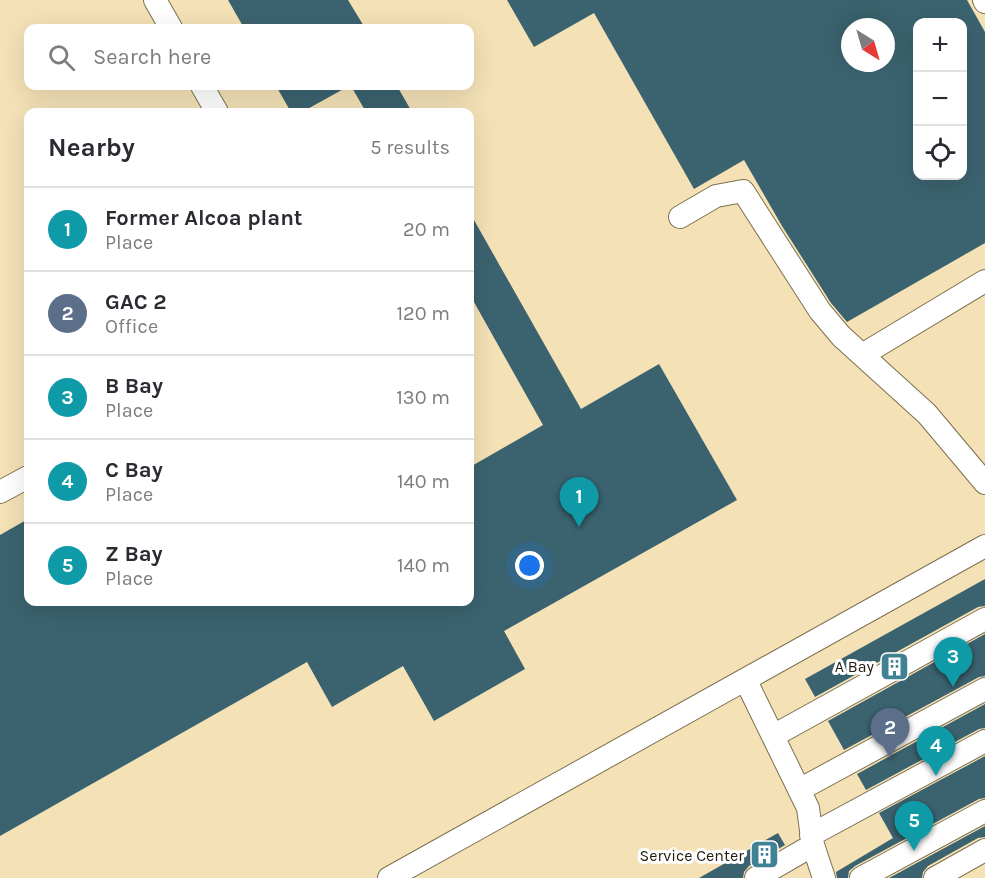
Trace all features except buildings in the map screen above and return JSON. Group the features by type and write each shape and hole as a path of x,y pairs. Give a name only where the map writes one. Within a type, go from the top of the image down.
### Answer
{"lane":[{"path":"155,0 169,24"},
{"path":"204,90 215,108"},
{"path":"680,217 716,196 743,191 819,311 841,336 927,414 985,483"},
{"path":"862,355 985,281"},
{"path":"0,492 24,479"},
{"path":"389,878 985,546"},
{"path":"773,736 985,620"},
{"path":"746,681 808,808 812,840 825,878"},
{"path":"799,790 985,688"},
{"path":"756,878 812,840 985,741"},
{"path":"861,878 985,811"},
{"path":"935,878 985,850"}],"shaded area":[{"path":"0,0 985,0 985,878 0,878"}],"place":[{"name":"Former Alcoa plant","path":"579,527"},
{"name":"A Bay","path":"895,666"},
{"name":"B Bay","path":"953,687"},
{"name":"GAC 2","path":"890,758"},
{"name":"C Bay","path":"936,776"},
{"name":"Z Bay","path":"914,851"},
{"name":"Service Center","path":"765,855"}]}
